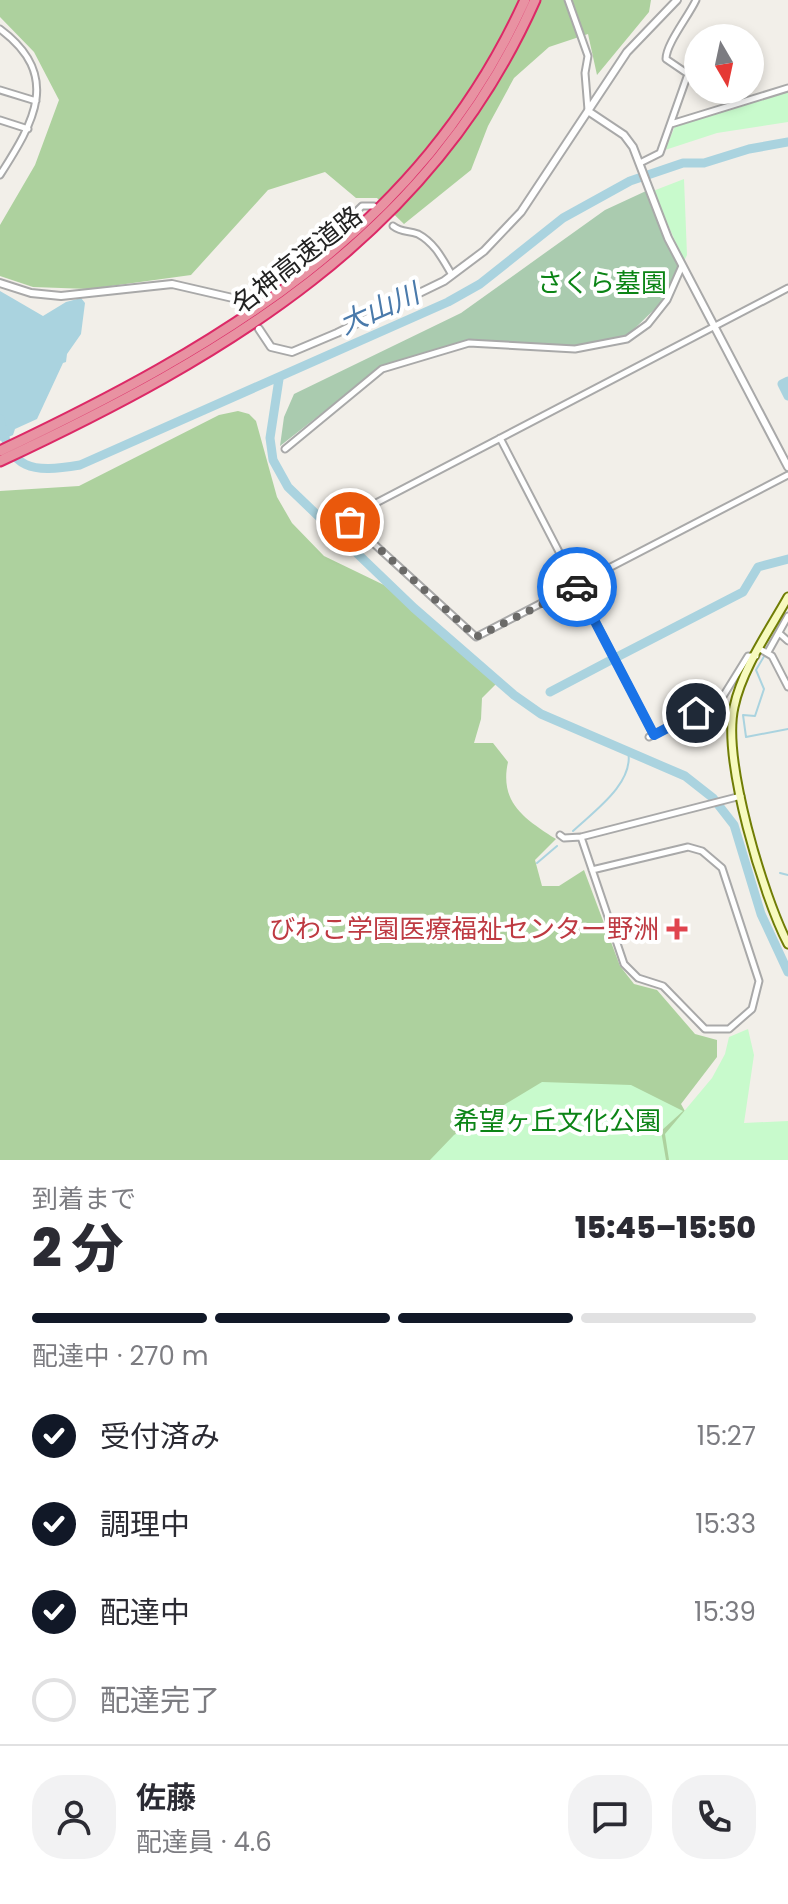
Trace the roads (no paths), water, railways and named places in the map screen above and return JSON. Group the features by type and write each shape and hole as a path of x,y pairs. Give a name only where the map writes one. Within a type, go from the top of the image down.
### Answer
{"highway":[{"name":"名神高速道路","path":"1,457 227,331 288,290 355,234 411,176 455,120 502,48 525,0"},
{"name":"名神高速道路","path":"19,447 150,386 231,338 293,297 361,242 419,183 463,126 510,51 535,0"}],"main road":[{"path":"788,599 741,686 732,716 732,749 742,796 770,908 788,944"}],"street":[{"path":"568,0 588,56 585,73 588,111"},
{"path":"259,329 271,347 292,352 452,275 510,226 627,52 677,0"},
{"path":"640,163 660,153 688,74 666,59 666,48 685,24 696,0"},
{"path":"0,29 32,63 39,87 28,129 0,175"},
{"path":"670,124 788,88"},
{"path":"0,90 36,101"},
{"path":"588,111 624,135 640,163 682,266 788,467"},
{"path":"0,120 28,129"},
{"path":"0,159 9,162"},
{"path":"0,283 31,293 61,296 172,284 245,306 309,258 362,206 374,206"},
{"path":"393,226 402,233 416,234 429,242 452,275"},
{"path":"285,449 382,369 469,343 575,349 627,339 648,324 667,300 682,266"},
{"path":"788,288 353,515 350,522 476,637 788,475"},
{"path":"500,438 651,736 722,698 748,656 768,652"},
{"path":"768,652 788,616"},
{"path":"779,633 788,641"},
{"path":"768,652 788,687"},
{"path":"560,835 564,838 581,837 742,796"},
{"path":"581,837 592,870 631,973 663,986 705,1029 729,1029 752,1009 759,981 730,886 713,858 688,847 592,870"}],"water":[{"path":"0,291 43,316 66,302 81,298 85,303 81,334 67,354 66,362 37,419 15,429 13,435 0,441"}],"waterway":[{"name":"大山川","path":"0,419 4,436 17,459 36,468 80,465 448,302 480,284 563,218 630,181 683,163 704,163 749,149 788,142"},
{"path":"279,379 270,438 273,460 288,487 414,608 514,695 541,714 685,776 713,798 734,825 761,914 788,972"},
{"path":"788,381 782,384 788,396"},
{"path":"617,657 743,592 758,567 788,559"},
{"path":"766,653 756,670 764,689 755,716 743,715 746,737 788,729"},
{"path":"550,692 611,660"},
{"path":"573,831 619,785 628,763 628,751"},
{"path":"537,863 557,846"},
{"path":"780,873 788,875"}],"place":[{"name":"びわこ学園医療福祉センター野洲","path":"677,929"}],"park label":[{"name":"さくら墓園","path":"602,283"},
{"name":"希望ヶ丘文化公園","path":"557,1121"}]}
